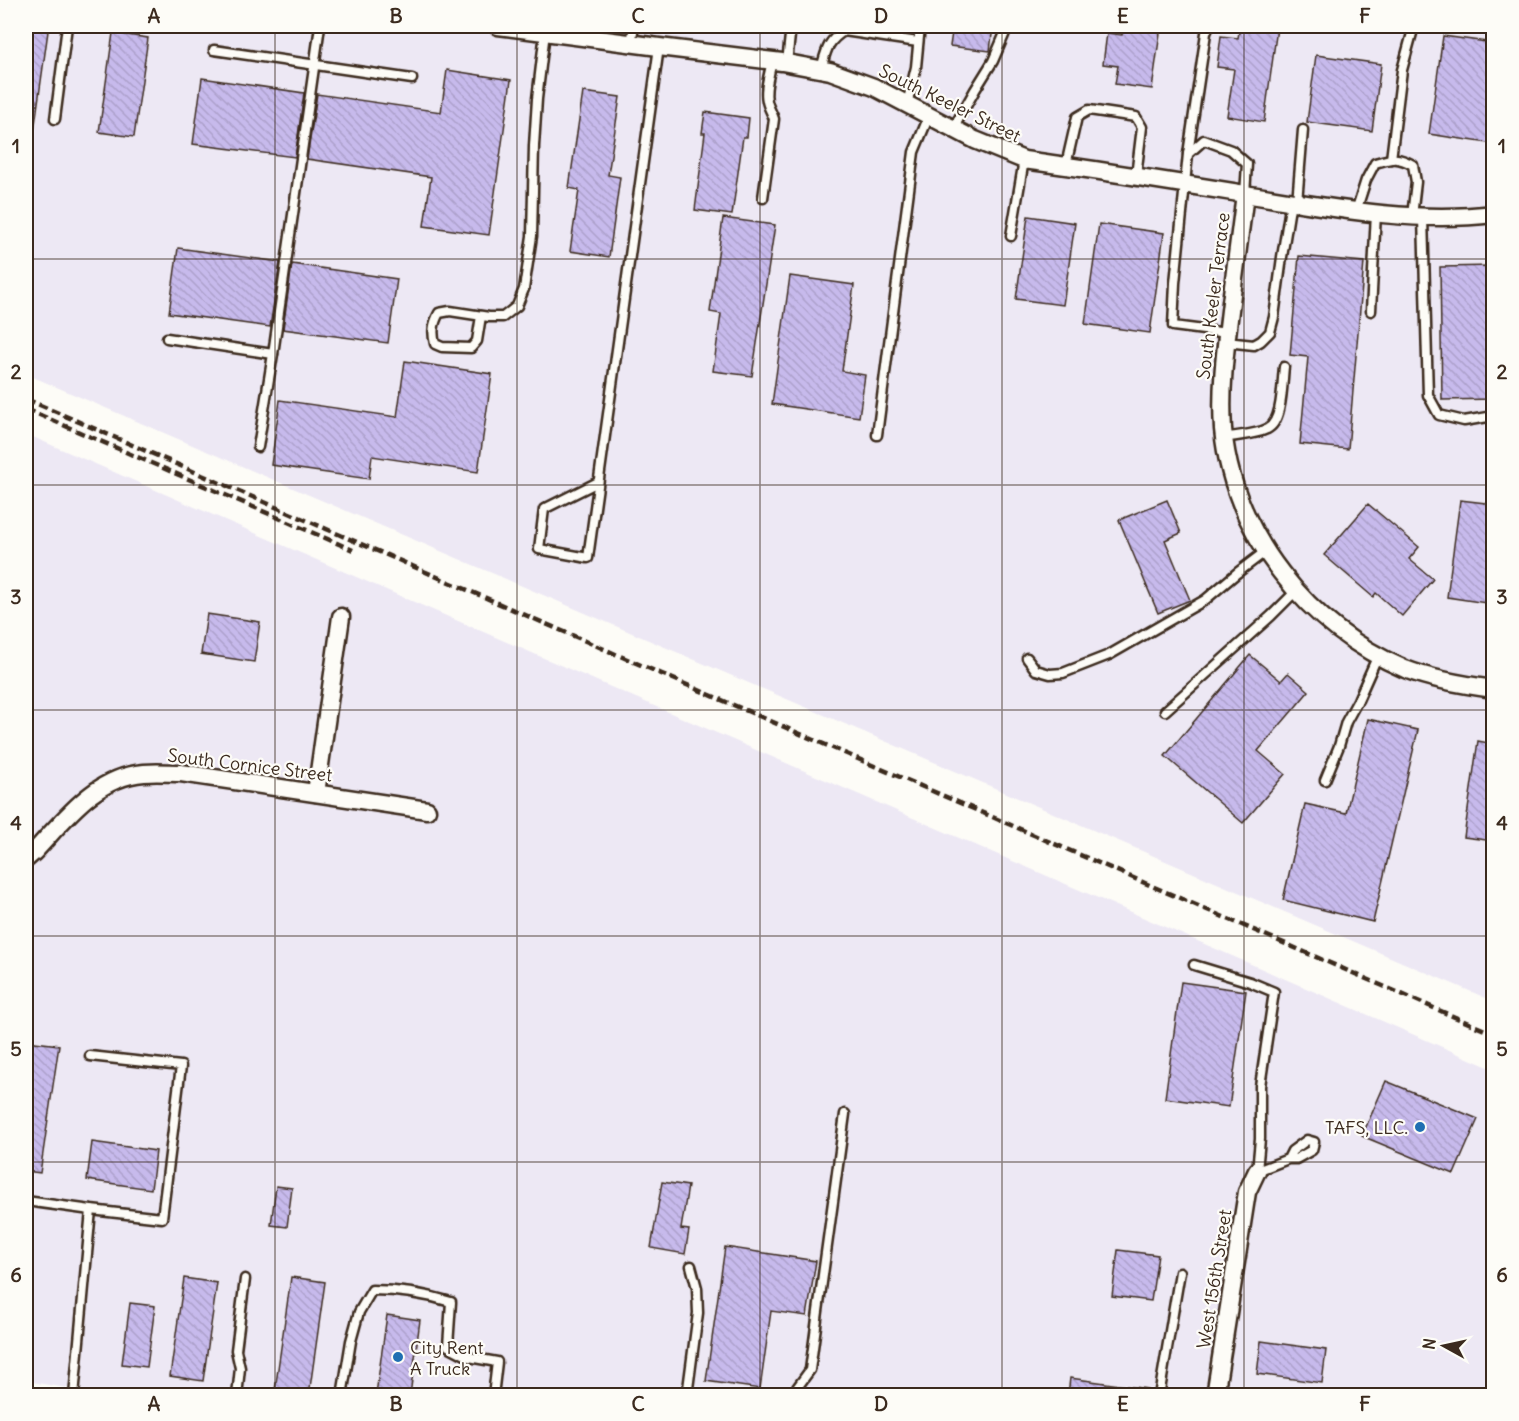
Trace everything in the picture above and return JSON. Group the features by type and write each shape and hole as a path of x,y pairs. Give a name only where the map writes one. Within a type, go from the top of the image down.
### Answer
{"street":[{"name":"South Keeler Street","path":"503,26 554,31 821,69 874,87 975,140 1024,160 1356,211 1417,216 1494,214"},
{"name":"South Keeler Terrace","path":"1245,194 1226,338 1222,388 1225,438 1230,469 1242,506 1280,572 1296,591 1331,624 1364,647 1405,669 1441,680 1494,689"},
{"path":"316,793 341,617"},
{"name":"South Cornice Street","path":"26,859 78,804 109,782 142,773 181,773 427,810"},
{"name":"West 156th Street","path":"1215,1395 1247,1192 1257,1171"}],"lane":[{"path":"55,119 67,26"},
{"path":"258,447 320,26"},
{"path":"631,43 633,26"},
{"path":"763,198 774,119 767,102 766,92 791,26"},
{"path":"907,104 916,67 920,26"},
{"path":"953,129 993,61 1008,26"},
{"path":"1209,26 1206,33 1188,154 1173,326 1254,345 1270,332 1274,317 1281,256 1294,202 1303,130"},
{"path":"1391,159 1402,70 1414,26"},
{"path":"821,69 829,44 844,30 918,42"},
{"path":"481,316 477,342 471,348 442,347 435,344 434,322 439,313 450,311 503,317 518,306 524,289 532,236 537,99 554,31"},
{"path":"598,482 544,509 539,549 588,558 659,47"},
{"path":"214,50 412,79"},
{"path":"1066,165 1077,117 1089,110 1136,117 1142,127 1136,176"},
{"path":"877,435 914,152 929,116"},
{"path":"1188,154 1204,140 1231,150 1247,164 1245,194"},
{"path":"1356,211 1366,180 1376,164 1401,158 1413,165 1416,182 1428,395 1439,415 1464,421 1494,416"},
{"path":"1011,236 1024,160"},
{"path":"1371,311 1376,213"},
{"path":"167,338 273,354"},
{"path":"1225,438 1267,430 1275,423 1279,412 1284,367"},
{"path":"1027,658 1036,670 1050,674 1063,673 1109,655 1205,600 1266,551"},
{"path":"1165,711 1296,591"},
{"path":"1325,780 1346,722 1378,655"},
{"path":"1194,965 1251,982 1274,992 1260,1086 1260,1139 1257,1171 1288,1159"},
{"path":"26,1201 162,1218 181,1066 90,1056"},
{"path":"791,1395 810,1370 845,1114"},
{"path":"74,1395 91,1210"},
{"path":"687,1395 698,1313 697,1288 691,1266"},
{"path":"1160,1395 1180,1272"},
{"path":"237,1395 240,1368 236,1350 245,1279"},
{"path":"342,1395 351,1341 359,1312 372,1290 427,1294 452,1302 448,1346 470,1357 497,1362 493,1395"}],"shaded area":[{"path":"26,26 1493,26 1493,1001 26,374"},
{"path":"26,434 1493,1069 1493,1395 112,1396 26,1381"}],"building":[{"path":"953,26 993,26 990,51 950,46"},
{"path":"1123,26 1161,26 1152,89 1115,84 1118,66 1103,64 1107,33 1122,35"},
{"path":"1240,26 1277,28 1264,122 1227,116 1234,69 1217,67 1221,36 1238,38"},
{"path":"26,27 48,31 32,146 26,145"},
{"path":"113,33 148,38 134,137 99,132"},
{"path":"1443,36 1494,43 1494,144 1429,134"},
{"path":"1316,55 1381,64 1372,131 1307,122"},
{"path":"447,70 511,80 489,235 424,226 431,177 307,159 317,94 441,112"},
{"path":"202,78 304,93 295,157 193,144"},
{"path":"583,92 620,97 608,175 620,177 609,257 570,251 579,190 569,188"},
{"path":"705,112 749,118 747,137 743,137 732,215 695,210 705,133 702,133"},
{"path":"1028,216 1075,223 1063,305 1016,299"},
{"path":"723,218 775,225 752,376 713,371 721,314 710,312"},
{"path":"1099,224 1164,233 1150,333 1085,324"},
{"path":"178,248 280,262 270,327 169,313"},
{"path":"1299,256 1364,262 1348,449 1300,444 1308,357 1290,355"},
{"path":"292,264 397,279 388,343 283,329"},
{"path":"1494,266 1494,399 1442,400 1440,267"},
{"path":"790,276 854,285 842,371 865,375 859,417 772,404"},
{"path":"405,361 492,374 478,472 372,456 369,479 271,465 280,400 397,417"},
{"path":"1167,500 1181,533 1165,540 1190,600 1158,613 1119,520"},
{"path":"1460,500 1494,504 1494,550 1486,603 1447,597"},
{"path":"1368,504 1419,547 1409,559 1433,579 1402,616 1376,593 1373,597 1324,555"},
{"path":"207,614 260,622 254,662 201,654"},
{"path":"1250,655 1281,681 1288,673 1309,691 1258,751 1285,774 1243,823 1165,756"},
{"path":"1368,719 1418,730 1373,922 1283,900 1305,804 1346,813"},
{"path":"1478,741 1494,744 1494,841 1464,837"},
{"path":"1181,982 1246,991 1229,1107 1165,1098"},
{"path":"26,1041 59,1045 40,1173 26,1171"},
{"name":"TAFS, LLC.","path":"1386,1081 1478,1119 1454,1174 1362,1136"},
{"path":"92,1142 156,1151 151,1189 87,1180"},
{"path":"662,1182 688,1186 681,1229 689,1230 685,1254 651,1248"},
{"path":"276,1186 292,1188 287,1227 271,1225"},
{"path":"725,1247 816,1261 807,1316 771,1311 760,1389 706,1381"},
{"path":"1118,1250 1158,1255 1151,1301 1112,1296"},
{"path":"291,1277 325,1282 309,1395 275,1390"},
{"path":"184,1278 217,1283 203,1381 170,1376"},
{"path":"130,1303 155,1306 147,1367 122,1364"},
{"name":"City Rent A Truck","path":"387,1315 420,1320 410,1395 376,1394"},
{"path":"1261,1341 1326,1350 1322,1383 1257,1374"},
{"path":"1070,1378 1147,1389 1146,1395 1068,1395"}],"railway":[{"path":"26,399 1494,1034"},
{"path":"26,409 353,550"}],"place":[{"name":"TAFS, LLC.","path":"1420,1127"},
{"name":"City Rent A Truck","path":"398,1357"}]}
